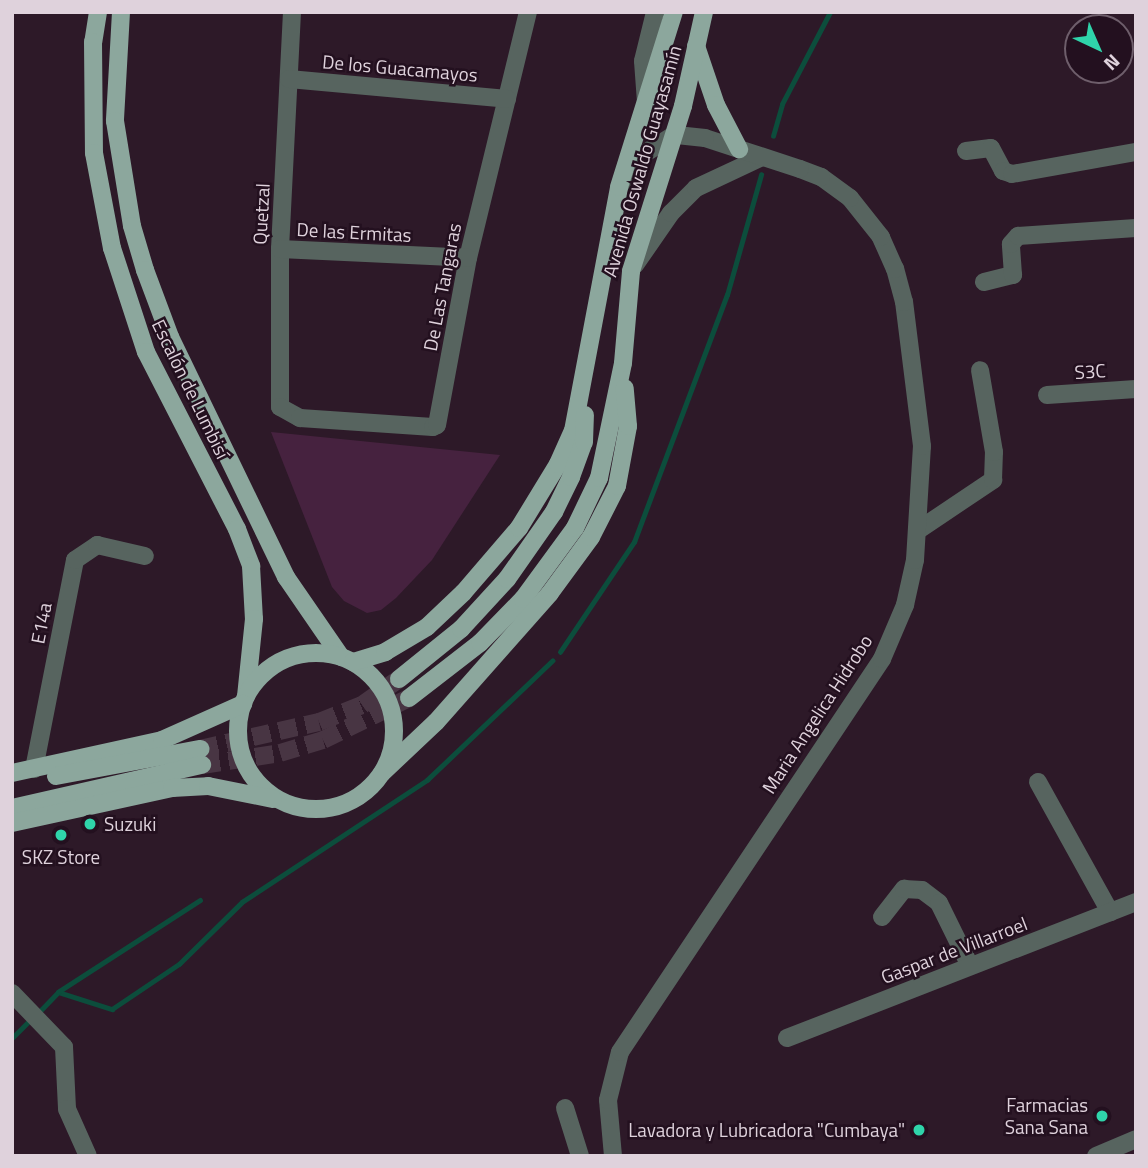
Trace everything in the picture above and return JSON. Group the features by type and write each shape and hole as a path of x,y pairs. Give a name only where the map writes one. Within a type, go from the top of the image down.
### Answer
{"main road":[{"name":"Escalón de Lumbisí","path":"98,12 93,42 94,153 112,248 146,352 237,529 251,566 254,619 244,700"},
{"name":"Escalón de Lumbisí","path":"121,12 115,121 132,226 145,270 170,337 286,577 347,659"},
{"name":"Avenida Oswaldo Guayasamín","path":"347,659 385,652 427,627 463,593 519,528 573,431 619,187 674,12"},
{"name":"Avenida Oswaldo Guayasamín","path":"409,698 480,643 523,599 575,528 599,478 623,363 631,271 674,135 704,12"},
{"path":"696,46 716,106 739,149"},
{"name":"Avenida Oswaldo Guayasamín","path":"399,679 461,629 507,579 554,512 584,442 588,362"},
{"name":"Avenida Oswaldo Guayasamín","path":"382,772 436,722 550,593 591,537 617,486 628,426 623,363"},
{"path":"12,774 162,740 244,700 276,664 308,654 347,659 373,677 387,699 394,724 392,749 382,772 354,800 335,807 316,810 208,786 172,788 12,824"},
{"path":"244,700 238,726 247,769 278,800"},
{"path":"12,784 201,757 12,808"}],"street":[{"name":"Quetzal","path":"288,415 280,407 280,249 292,12"},
{"name":"De Las Tangaras","path":"288,415 437,425 468,258 528,12"},
{"path":"647,104 643,61 655,12"},
{"name":"De los Guacamayos","path":"289,79 507,99"},
{"path":"619,187 645,153 674,135"},
{"name":"Maria Angelica Hidrobo","path":"613,1156 608,1100 620,1052 882,659 905,604 917,531 922,446 904,302 895,269 868,217 821,177 739,149 674,135"},
{"path":"966,151 991,148 1003,171 1012,174 1136,152"},
{"path":"631,271 671,213 696,188 762,158"},
{"path":"984,282 1013,275 1011,244 1018,236 1136,228"},
{"name":"De las Ermitas","path":"280,249 468,258"},
{"path":"917,531 993,480 994,453 980,370"},
{"name":"S3C","path":"1047,395 1136,389"},
{"name":"E14a","path":"34,768 75,560 97,545 145,556"},
{"path":"1038,782 1110,912"},
{"path":"882,917 904,889 922,890 939,903 970,966"},
{"name":"Gaspar de Villarroel","path":"787,1038 1136,902"},
{"path":"12,993 64,1047 67,1109 88,1156"},
{"path":"565,1108 580,1156"},
{"path":"1096,1156 1136,1139"}],"shaded area":[{"path":"271,432 500,455 432,560 396,598 381,610 367,613 344,601 332,587"}],"waterway":[{"path":"773,136 782,104 830,12"},
{"path":"560,652 634,542 727,295 761,175"},
{"path":"58,992 112,1009 179,964 242,902 427,780 552,661"},
{"path":"38,1013 58,992 200,900"},
{"path":"12,1038 31,1019"}],"tunnel":[{"path":"200,749 319,722 362,705 399,679"},
{"path":"202,765 280,753 323,740 409,698"}],"place":[{"name":"Suzuki","path":"90,824"},
{"name":"SKZ Store","path":"61,835"},
{"name":"Farmacias Sana Sana","path":"1102,1116"},
{"name":"Lavadora y Lubricadora \"Cumbaya\"","path":"919,1130"}]}
